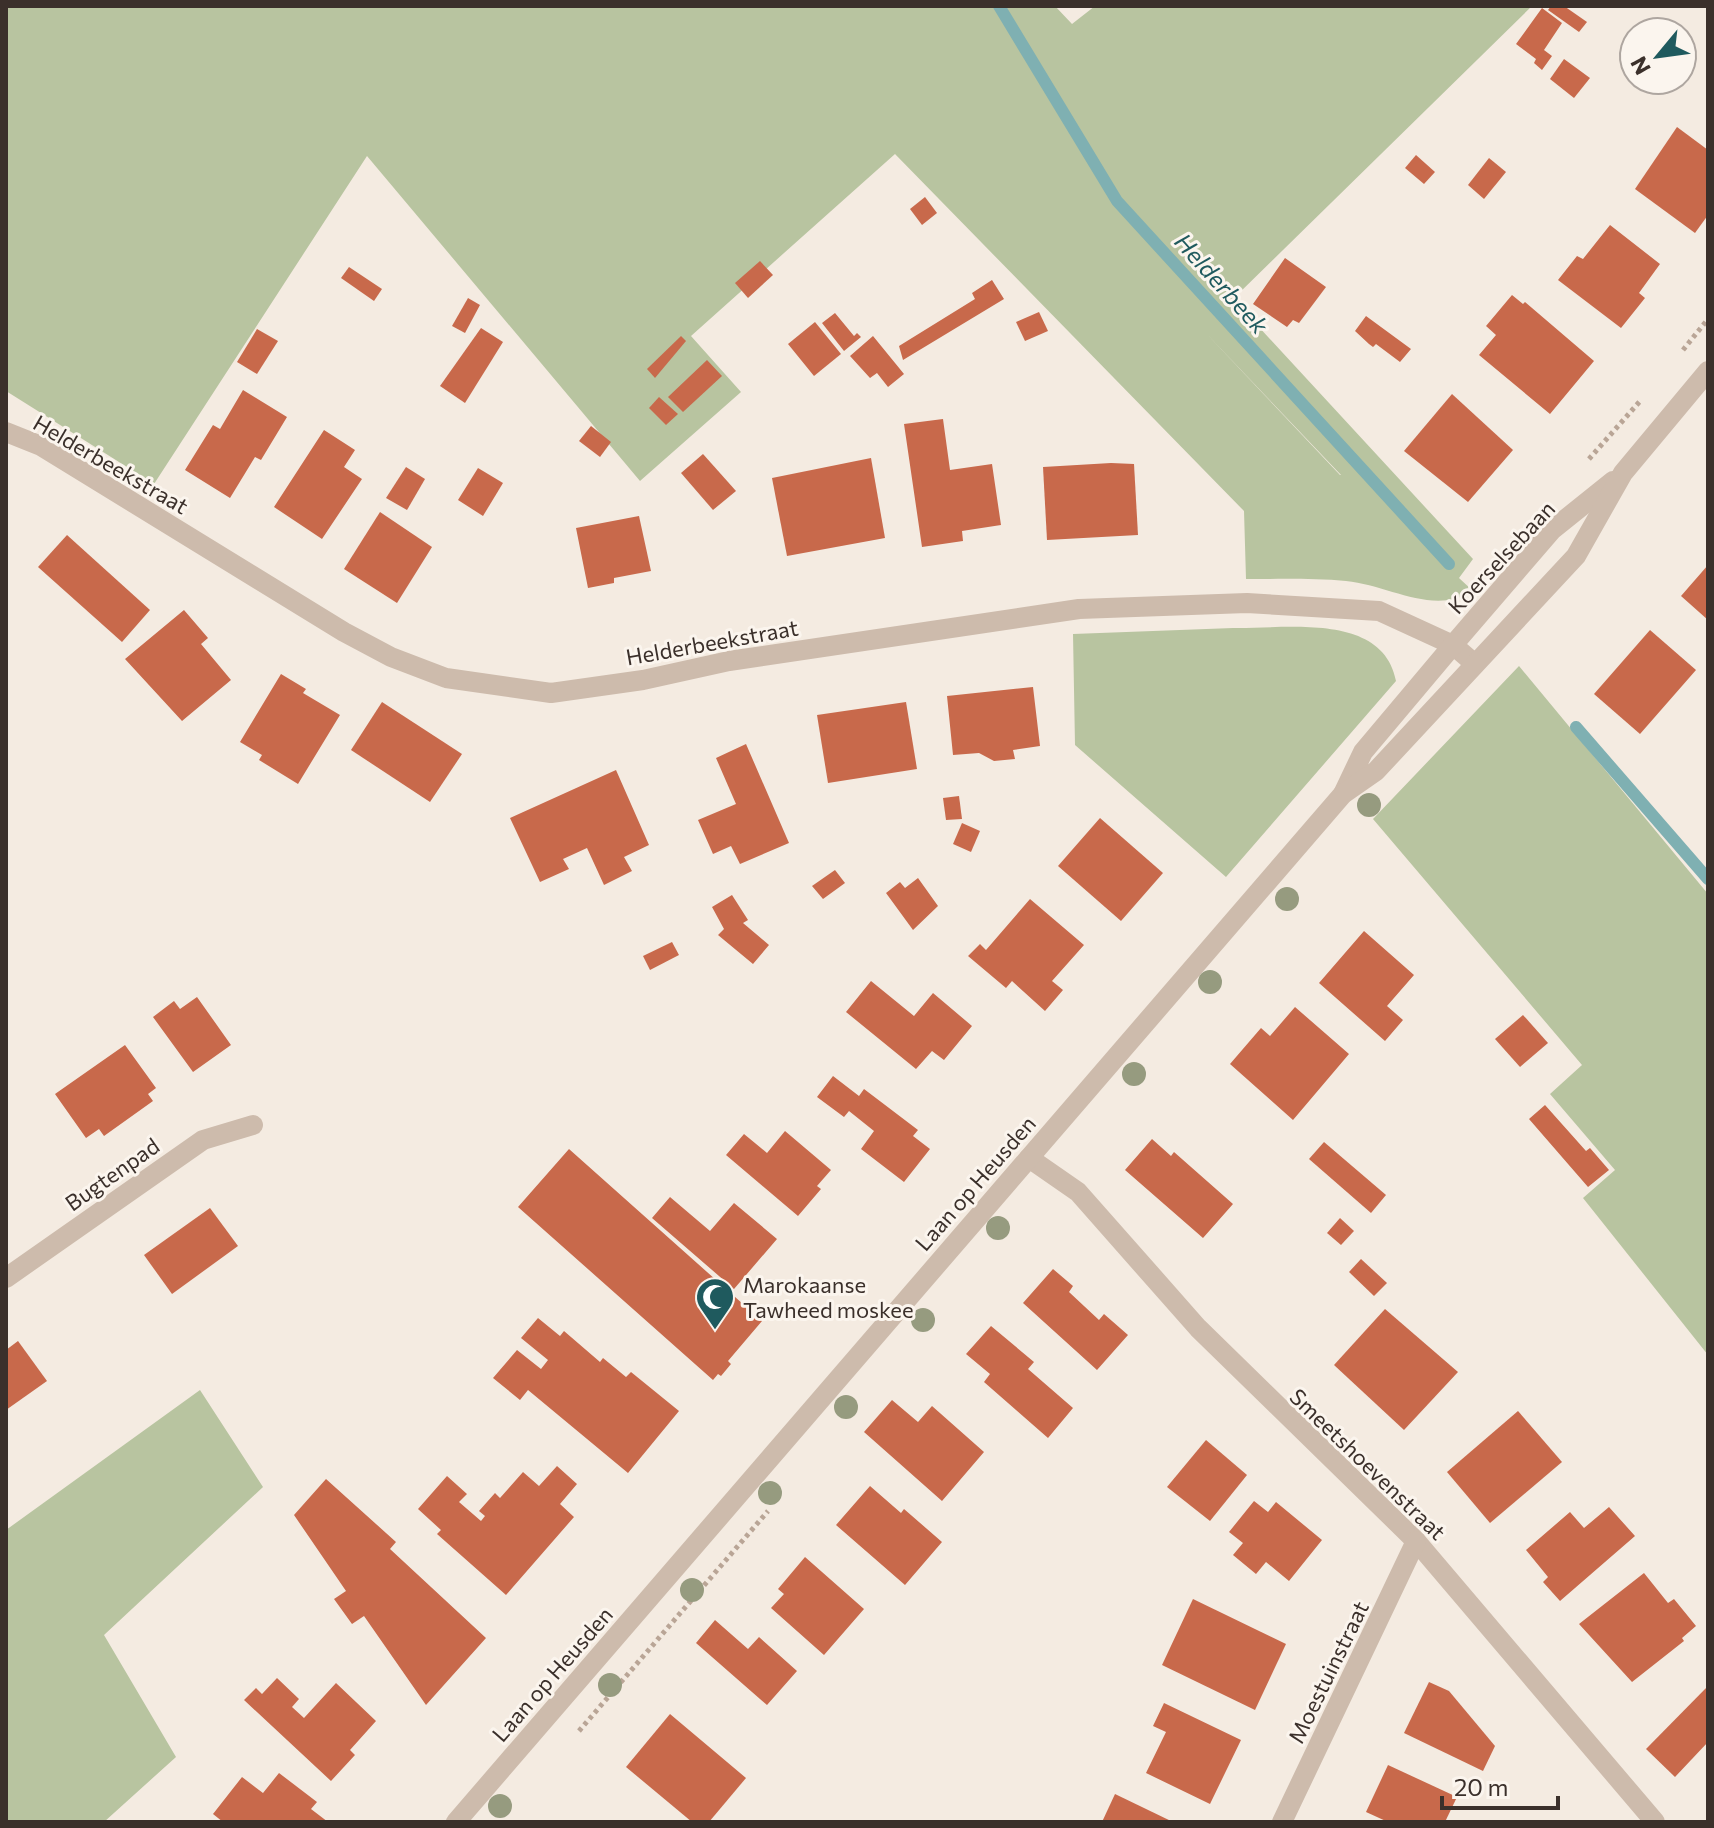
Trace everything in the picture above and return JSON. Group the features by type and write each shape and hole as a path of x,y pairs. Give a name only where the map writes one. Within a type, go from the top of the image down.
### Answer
{"street":[{"name":"Koerselsebaan","path":"1475,664 1576,556 1623,473 1708,371"},
{"name":"Helderbeekstraat","path":"6,432 41,446 344,632 391,657 446,678 551,693 643,680 729,661 1079,609 1247,603 1379,611 1453,645 1475,664"},
{"name":"Koerselsebaan","path":"1453,645 1552,530 1623,473"},
{"name":"Laan op Heusden","path":"1343,794 1363,752 1453,645"},
{"name":"Laan op Heusden","path":"456,1822 1343,794 1376,771 1475,664"},
{"name":"Bugtenpad","path":"6,1278 203,1140 253,1125"},
{"name":"Smeetshoevenstraat","path":"1029,1158 1078,1192 1198,1328 1416,1541 1655,1822"},
{"name":"Moestuinstraat","path":"1282,1822 1416,1541"}],"green space":[{"path":"6,6 1055,6 1072,24 1095,6 1532,6 1233,299 1473,559 1459,578 1473,591 1458,598 1427,600 1346,581 1246,579 1244,511 895,154 691,336 741,392 640,481 367,156 154,484 6,391","holes":["1203,330 1341,475 1340,475"]},
{"path":"1304,627 1353,634 1372,644 1387,659 1396,681 1226,877 1075,745 1073,634"},
{"path":"1519,666 1708,894 1708,1355 1583,1198 1615,1170 1550,1094 1582,1065 1373,819"},
{"path":"200,1390 263,1487 104,1635 176,1757 104,1822 6,1822 6,1530"}],"building":[{"path":"1551,6 1564,6 1587,22 1579,32 1548,10"},
{"path":"1542,8 1562,23 1544,50 1552,56 1542,70 1534,63 1536,59 1516,44"},
{"path":"1564,59 1590,78 1574,98 1550,79"},
{"path":"1677,127 1708,150 1708,215 1695,233 1635,189"},
{"path":"1416,155 1435,172 1424,184 1405,168"},
{"path":"1489,158 1506,172 1484,199 1468,185"},
{"path":"925,197 937,213 922,225 910,209"},
{"path":"1610,225 1660,264 1639,293 1645,298 1621,328 1558,280 1577,256 1583,259"},
{"path":"1285,258 1326,287 1299,323 1293,320 1287,327 1253,304"},
{"path":"760,261 773,275 748,298 735,283"},
{"path":"349,267 382,289 374,301 341,278"},
{"path":"992,280 1004,299 903,360 899,346 975,299 972,293"},
{"path":"1512,295 1523,304 1525,302 1594,361 1550,414 1479,355 1496,335 1486,326"},
{"path":"468,298 480,305 465,333 452,326"},
{"path":"1039,312 1048,331 1025,341 1016,322"},
{"path":"835,313 854,336 857,333 861,337 844,351 822,323"},
{"path":"1366,316 1411,349 1400,362 1376,344 1373,347 1355,331"},
{"path":"815,322 841,354 814,376 788,344"},
{"path":"481,328 503,342 465,403 440,386"},
{"path":"257,329 278,341 257,374 237,362"},
{"path":"681,336 686,341 655,378 647,369"},
{"path":"873,336 904,374 888,387 877,373 870,378 850,356"},
{"path":"707,360 722,376 683,412 668,397"},
{"path":"243,390 287,417 261,460 255,457 230,498 185,470 213,425 220,429"},
{"path":"1452,394 1513,450 1468,502 1404,451"},
{"path":"659,397 678,414 666,425 649,408"},
{"path":"943,419 950,470 992,464 1001,525 962,531 963,541 922,547 904,424"},
{"path":"591,426 611,442 600,457 579,441"},
{"path":"324,430 355,450 344,467 362,479 322,539 274,507"},
{"path":"703,454 736,491 713,510 681,473"},
{"path":"871,458 885,538 787,556 772,478"},
{"path":"1134,464 1138,535 1047,540 1043,467"},
{"path":"406,467 425,479 407,510 386,498"},
{"path":"478,468 503,483 483,516 458,500"},
{"path":"380,512 432,547 397,603 344,569"},
{"path":"639,516 651,571 614,578 614,583 588,588 576,528"},
{"path":"67,535 150,610 122,642 38,567"},
{"path":"1708,565 1708,620 1681,596"},
{"path":"184,610 208,638 201,644 231,680 182,721 125,659"},
{"path":"1650,630 1696,670 1640,734 1594,694"},
{"path":"281,674 306,689 303,693 340,715 298,784 259,760 262,755 240,742"},
{"path":"1033,687 1040,746 1013,750 1015,759 994,761 979,753 953,755 947,696"},
{"path":"382,702 462,754 430,802 351,750"},
{"path":"906,702 917,769 828,783 817,715"},
{"path":"746,744 789,843 740,864 731,846 713,854 698,820 736,804 716,758"},
{"path":"616,770 649,845 624,857 632,871 604,885 587,848 563,859 569,869 540,882 510,818"},
{"path":"959,796 962,819 946,820 943,798"},
{"path":"1100,818 1163,873 1121,921 1058,866"},
{"path":"962,823 980,831 971,852 953,844"},
{"path":"835,870 845,883 823,899 812,886"},
{"path":"918,878 938,906 913,930 886,893 900,882 905,888"},
{"path":"732,895 748,920 743,923 769,945 753,964 718,935 724,929 712,907"},
{"path":"1030,899 1084,945 1052,981 1063,990 1045,1011 1012,981 1006,988 968,956 980,944 986,950"},
{"path":"1364,931 1414,975 1387,1006 1403,1020 1385,1041 1319,983"},
{"path":"672,942 679,955 650,970 643,956"},
{"path":"871,981 914,1016 933,993 972,1026 944,1060 932,1051 916,1069 846,1012"},
{"path":"197,997 231,1045 193,1072 153,1017 174,1001 180,1009"},
{"path":"1295,1007 1349,1054 1293,1120 1230,1064 1261,1028 1270,1036"},
{"path":"1523,1015 1548,1043 1520,1067 1495,1039"},
{"path":"125,1045 156,1088 148,1094 153,1101 104,1136 99,1129 86,1138 55,1094"},
{"path":"833,1076 859,1096 864,1089 918,1130 913,1136 930,1149 904,1182 861,1149 874,1131 849,1111 844,1117 817,1097"},
{"path":"1545,1105 1586,1151 1590,1148 1609,1170 1588,1187 1529,1119"},
{"path":"785,1131 831,1170 817,1186 821,1189 798,1216 726,1155 744,1134 767,1153"},
{"path":"1152,1139 1171,1156 1174,1152 1233,1204 1203,1238 1125,1170"},
{"path":"1324,1142 1386,1195 1371,1213 1309,1159"},
{"path":"569,1149 762,1321 728,1361 731,1364 721,1376 718,1374 713,1380 518,1207"},
{"path":"670,1197 710,1231 734,1203 777,1239 734,1289 652,1218"},
{"path":"210,1208 238,1246 172,1294 144,1255"},
{"path":"1340,1218 1354,1231 1341,1245 1327,1233"},
{"path":"1361,1259 1387,1283 1374,1296 1349,1272"},
{"path":"1053,1269 1073,1286 1069,1292 1099,1320 1104,1314 1128,1335 1097,1370 1023,1303"},
{"path":"1385,1309 1458,1372 1404,1430 1334,1365"},
{"path":"538,1318 560,1336 564,1331 600,1362 603,1358 626,1377 631,1372 679,1411 628,1473 528,1390 520,1400 493,1378 517,1350 541,1369 548,1360 521,1338"},
{"path":"991,1326 1034,1362 1028,1369 1073,1408 1048,1438 984,1382 990,1374 966,1354"},
{"path":"18,1341 47,1381 6,1410 6,1350"},
{"path":"892,1400 918,1422 932,1406 984,1452 942,1501 864,1432"},
{"path":"1518,1411 1562,1462 1490,1523 1447,1472"},
{"path":"1206,1440 1247,1475 1210,1521 1167,1487"},
{"path":"557,1466 577,1484 560,1504 574,1517 506,1595 437,1534 441,1530 418,1509 447,1476 467,1494 459,1502 481,1521 485,1516 479,1511 495,1493 500,1498 523,1472 539,1486"},
{"path":"326,1479 396,1542 390,1549 486,1638 426,1705 364,1616 352,1624 334,1599 346,1591 294,1515"},
{"path":"870,1486 901,1513 904,1509 942,1542 905,1585 836,1525"},
{"path":"1254,1501 1268,1512 1276,1502 1322,1540 1289,1581 1266,1562 1256,1574 1233,1555 1243,1543 1229,1532"},
{"path":"1609,1507 1635,1536 1560,1601 1543,1582 1548,1577 1526,1550 1570,1512 1584,1528"},
{"path":"805,1557 864,1609 824,1655 771,1608 784,1594 778,1589"},
{"path":"1644,1573 1668,1603 1674,1599 1696,1626 1682,1638 1684,1641 1632,1682 1579,1624"},
{"path":"1193,1599 1286,1644 1255,1710 1162,1665"},
{"path":"715,1620 748,1649 759,1637 797,1671 767,1705 696,1643"},
{"path":"277,1678 299,1699 292,1707 304,1718 336,1683 376,1721 350,1750 355,1755 331,1781 244,1700 256,1688 262,1694"},
{"path":"1429,1682 1449,1691 1495,1746 1483,1771 1404,1733"},
{"path":"1708,1686 1708,1742 1675,1777 1646,1749"},
{"path":"1164,1703 1241,1740 1210,1804 1146,1773 1166,1732 1153,1726"},
{"path":"670,1714 746,1778 709,1822 692,1822 626,1767"},
{"path":"1388,1765 1457,1797 1445,1822 1388,1822 1366,1812"},
{"path":"279,1773 317,1802 311,1809 328,1822 223,1822 213,1814 242,1777 263,1793"},
{"path":"1115,1794 1173,1822 1102,1822"}],"waterway":[{"name":"Helderbeek","path":"999,6 1117,201 1449,564"},
{"name":"Helderbeek","path":"1576,727 1708,879"}],"place":[{"name":"Marokaanse Tawheed moskee","path":"715,1331"}]}
